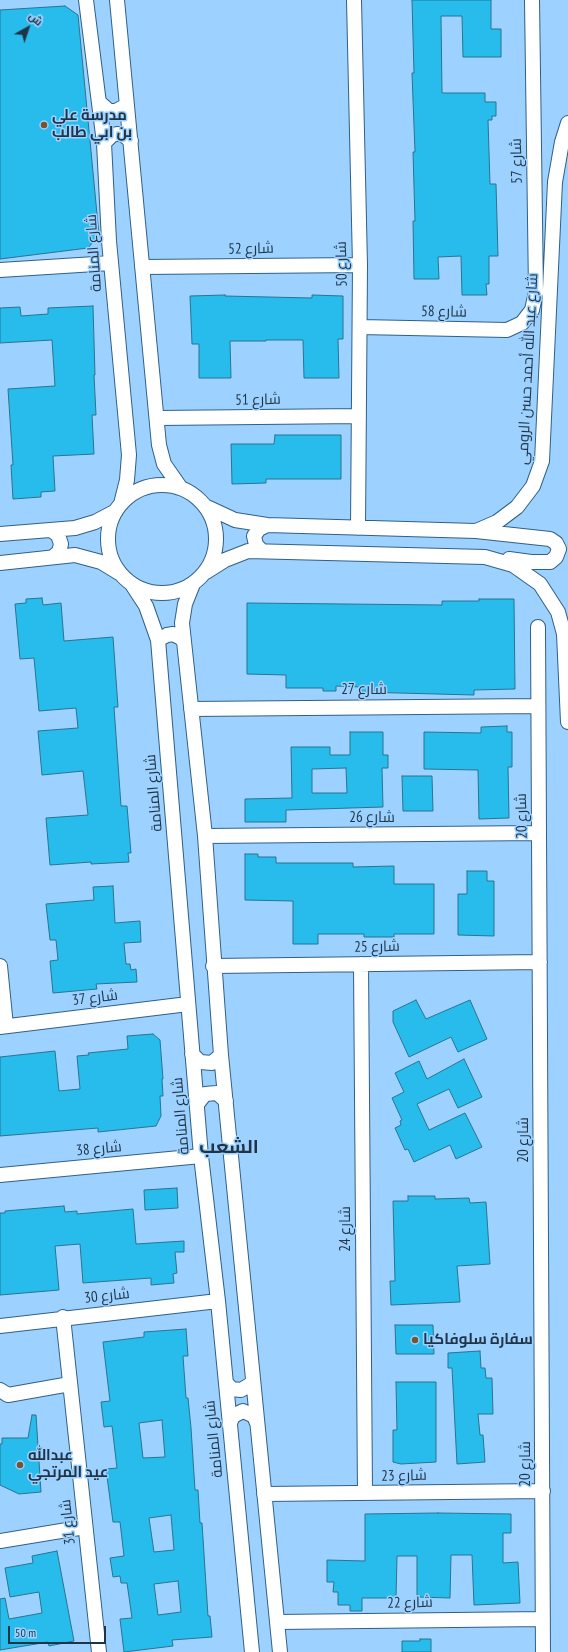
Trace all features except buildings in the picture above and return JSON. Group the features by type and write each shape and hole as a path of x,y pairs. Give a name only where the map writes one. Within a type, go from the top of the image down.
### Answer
{"street":[{"name":"شارع المنامة","path":"86,0 104,143 111,263 125,396 129,455 128,480 118,507"},
{"path":"117,0 160,450 164,464 180,487"},
{"name":"شارع 50","path":"354,0 360,265 358,528"},
{"name":"شارع 57","path":"526,320 532,310 536,292 532,0"},
{"path":"100,103 110,111 116,112 127,105"},
{"name":"شارع عبد الله أحمد حسن الرومي","path":"206,507 236,520 267,525 476,531 496,522 517,507 533,486 542,460 555,182 562,142 568,123"},
{"path":"104,143 112,135 117,134 122,134 131,141"},
{"path":"0,270 111,263"},
{"name":"شارع 52","path":"142,267 360,265"},
{"name":"شارع 58","path":"360,327 507,330 526,320"},
{"name":"شارع 51","path":"157,418 359,416"},
{"path":"0,534 51,530 86,525 103,519 136,491 158,484 180,487 190,492 206,507 212,517 217,539 212,562 206,572"},
{"path":"118,507 110,527 108,544 110,555 126,579"},
{"path":"262,552 256,545 254,536 259,529 267,525"},
{"path":"51,530 58,535 61,544 59,552 53,557"},
{"path":"476,531 550,539 556,543 559,549 556,557 550,562 531,562 510,559 499,560"},
{"path":"0,563 53,557 83,557 101,562 126,579 146,590 162,593 173,592 193,584 206,572 225,560 241,553 262,552 484,557 499,560 513,565 532,576 547,592 558,612 564,634 568,722"},
{"name":"شارع المنامة","path":"126,579 146,606 158,640 192,1054 198,1103 201,1156 218,1301 252,1652"},
{"path":"193,584 184,610 182,623 205,836 213,966 221,1055 280,1652"},
{"name":"شارع 20","path":"538,627 537,706 540,962 543,1652"},
{"path":"158,640 172,634 181,638 184,642"},
{"name":"شارع 27","path":"191,709 537,706"},
{"name":"شارع 26","path":"205,836 539,833"},
{"name":"شارع 25","path":"213,966 540,962"},
{"name":"شارع 24","path":"361,964 365,1493"},
{"name":"شارع 37","path":"0,966 3,1026 188,1004"},
{"path":"192,1054 200,1062 212,1063 221,1055"},
{"path":"198,1103 205,1094 217,1093 226,1101"},
{"name":"شارع 38","path":"0,1175 201,1156"},
{"name":"شارع 30","path":"0,1326 218,1301"},
{"name":"شارع 31","path":"63,1318 99,1652"},
{"path":"226,1383 232,1388 241,1390 251,1384 253,1380"},
{"path":"0,1390 8,1394 70,1384"},
{"path":"230,1423 233,1416 243,1411 254,1416 257,1423"},
{"name":"شارع 23","path":"264,1494 543,1490"},
{"path":"0,1540 85,1527"},
{"name":"شارع 22","path":"277,1622 543,1619"}],"place":[{"name":"مدرسة علي بن ابي طالب","path":"44,125"},
{"name":"سفارة سلوفاكيا","path":"415,1340"},
{"name":"عبدالله عيد المرتجي","path":"20,1465"}],"district":[{"name":"الشعب","path":"229,1148"}]}
